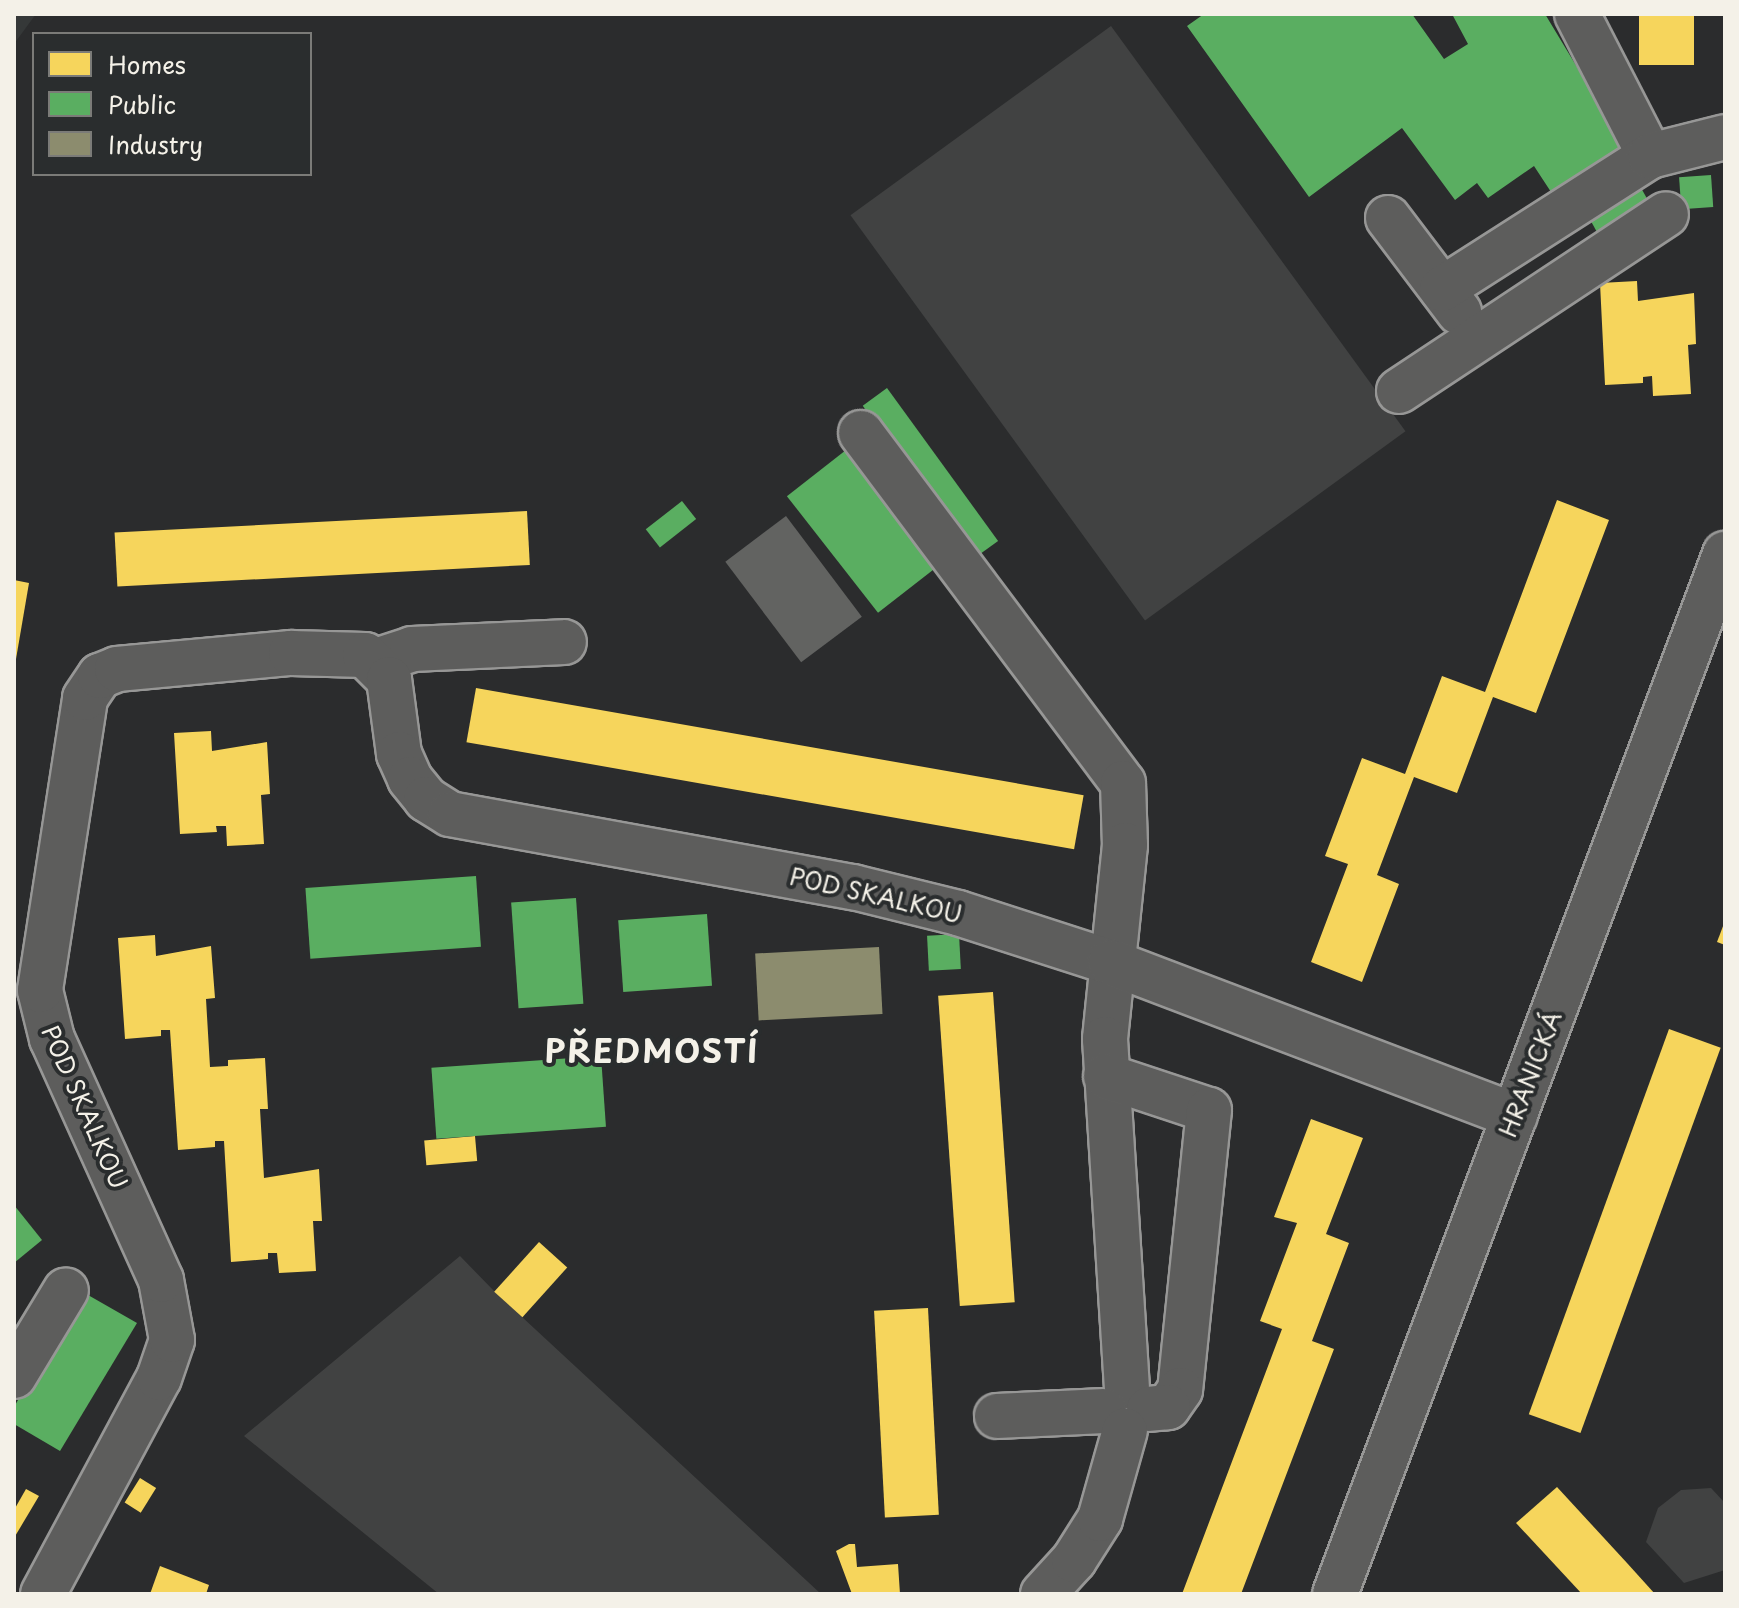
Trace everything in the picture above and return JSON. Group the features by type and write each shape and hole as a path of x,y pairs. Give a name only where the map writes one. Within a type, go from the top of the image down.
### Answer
{"street":[{"path":"1577,14 1650,156"},
{"path":"1442,289 1650,156 1725,137"},
{"path":"1399,391 1477,336 1666,214"},
{"path":"1388,218 1477,336"},
{"path":"861,433 1062,707 1119,775 1126,797 1125,845 1110,962 1106,1076 1126,1409 1100,1519 1074,1560 1043,1594"},
{"name":"HRANICKÁ","path":"1335,1594 1725,554"},
{"path":"376,661 412,649 564,642"},
{"name":"POD SKALKOU","path":"43,1594 159,1378 172,1340 161,1280 52,1039 28,1008 40,970 85,698 100,676 137,666 354,651 376,661 392,687 396,740 410,779 426,799 450,814 886,894 1110,962 1515,1116"},
{"path":"997,1416 1168,1407 1180,1390 1209,1110 1106,1076"},
{"path":"14,1376 25,1332 66,1290"}],"shaded area":[{"path":"14,14 36,14 14,44"},
{"path":"1111,26 1405,431 1145,621 850,215"},
{"path":"786,516 862,617 801,662 725,562"},
{"path":"460,1256 821,1594 439,1594 244,1436"},
{"path":"1711,1488 1725,1503 1725,1570 1684,1583 1646,1542 1658,1508 1681,1490"}],"building: Homes":[{"path":"1639,14 1694,14 1694,65 1639,65"},
{"path":"1637,281 1638,301 1694,293 1696,344 1688,345 1691,394 1653,396 1652,376 1643,377 1643,383 1605,385 1600,283"},
{"path":"1557,500 1609,520 1536,713 1493,697 1457,793 1414,777 1377,875 1399,884 1362,982 1311,962 1348,864 1325,856 1362,758 1405,774 1442,676 1485,692"},
{"path":"527,511 530,565 117,587 115,533"},
{"path":"14,580 29,583 16,659 14,659"},
{"path":"476,688 1084,795 1074,849 466,742"},
{"path":"211,731 212,751 267,742 270,794 261,795 264,844 227,846 226,826 216,826 217,832 180,834 174,733"},
{"path":"1725,921 1725,945 1717,942"},
{"path":"155,935 156,956 211,946 215,998 206,999 210,1067 228,1066 228,1060 265,1058 268,1109 260,1109 264,1178 319,1169 322,1221 313,1221 316,1271 279,1273 277,1253 268,1253 268,1259 231,1262 224,1141 215,1141 215,1147 178,1150 170,1030 161,1030 161,1036 125,1039 118,938"},
{"path":"993,992 1015,1302 960,1306 938,996"},
{"path":"1669,1029 1721,1048 1580,1433 1529,1414"},
{"path":"1311,1119 1363,1138 1326,1234 1349,1243 1312,1341 1334,1349 1241,1594 1182,1594 1282,1329 1260,1321 1297,1223 1274,1217"},
{"path":"475,1136 477,1161 426,1165 424,1140"},
{"path":"539,1242 567,1267 522,1317 494,1292"},
{"path":"928,1308 939,1515 885,1518 874,1311"},
{"path":"140,1478 156,1488 141,1513 125,1503"},
{"path":"1557,1487 1655,1594 1582,1594 1516,1523"},
{"path":"26,1489 39,1496 14,1538 14,1510"},
{"path":"855,1544 857,1567 898,1564 900,1594 852,1594 836,1551"},
{"path":"160,1566 209,1585 206,1594 150,1594"}],"building: Public":[{"path":"1204,14 1412,14 1444,59 1468,44 1452,14 1545,14 1627,150 1551,192 1534,166 1488,198 1477,183 1455,200 1402,128 1309,197 1187,26"},
{"path":"1711,175 1713,207 1681,209 1679,177"},
{"path":"1640,186 1653,209 1600,238 1588,215"},
{"path":"887,388 998,541 974,559 863,406"},
{"path":"846,450 937,567 878,613 787,496"},
{"path":"682,501 696,519 660,547 646,529"},
{"path":"476,876 481,947 310,959 305,888"},
{"path":"576,898 583,1004 519,1008 511,903"},
{"path":"707,914 712,986 623,992 618,920"},
{"path":"959,934 961,969 929,971 927,936"},
{"path":"601,1056 606,1127 436,1139 431,1068"},
{"path":"14,1205 42,1240 14,1263"},
{"path":"81,1291 137,1323 60,1451 14,1424 14,1407"}],"building: Industry":[{"path":"879,947 883,1014 759,1020 755,953"}],"district":[{"name":"PŘEDMOSTÍ","path":"652,1050"}]}
